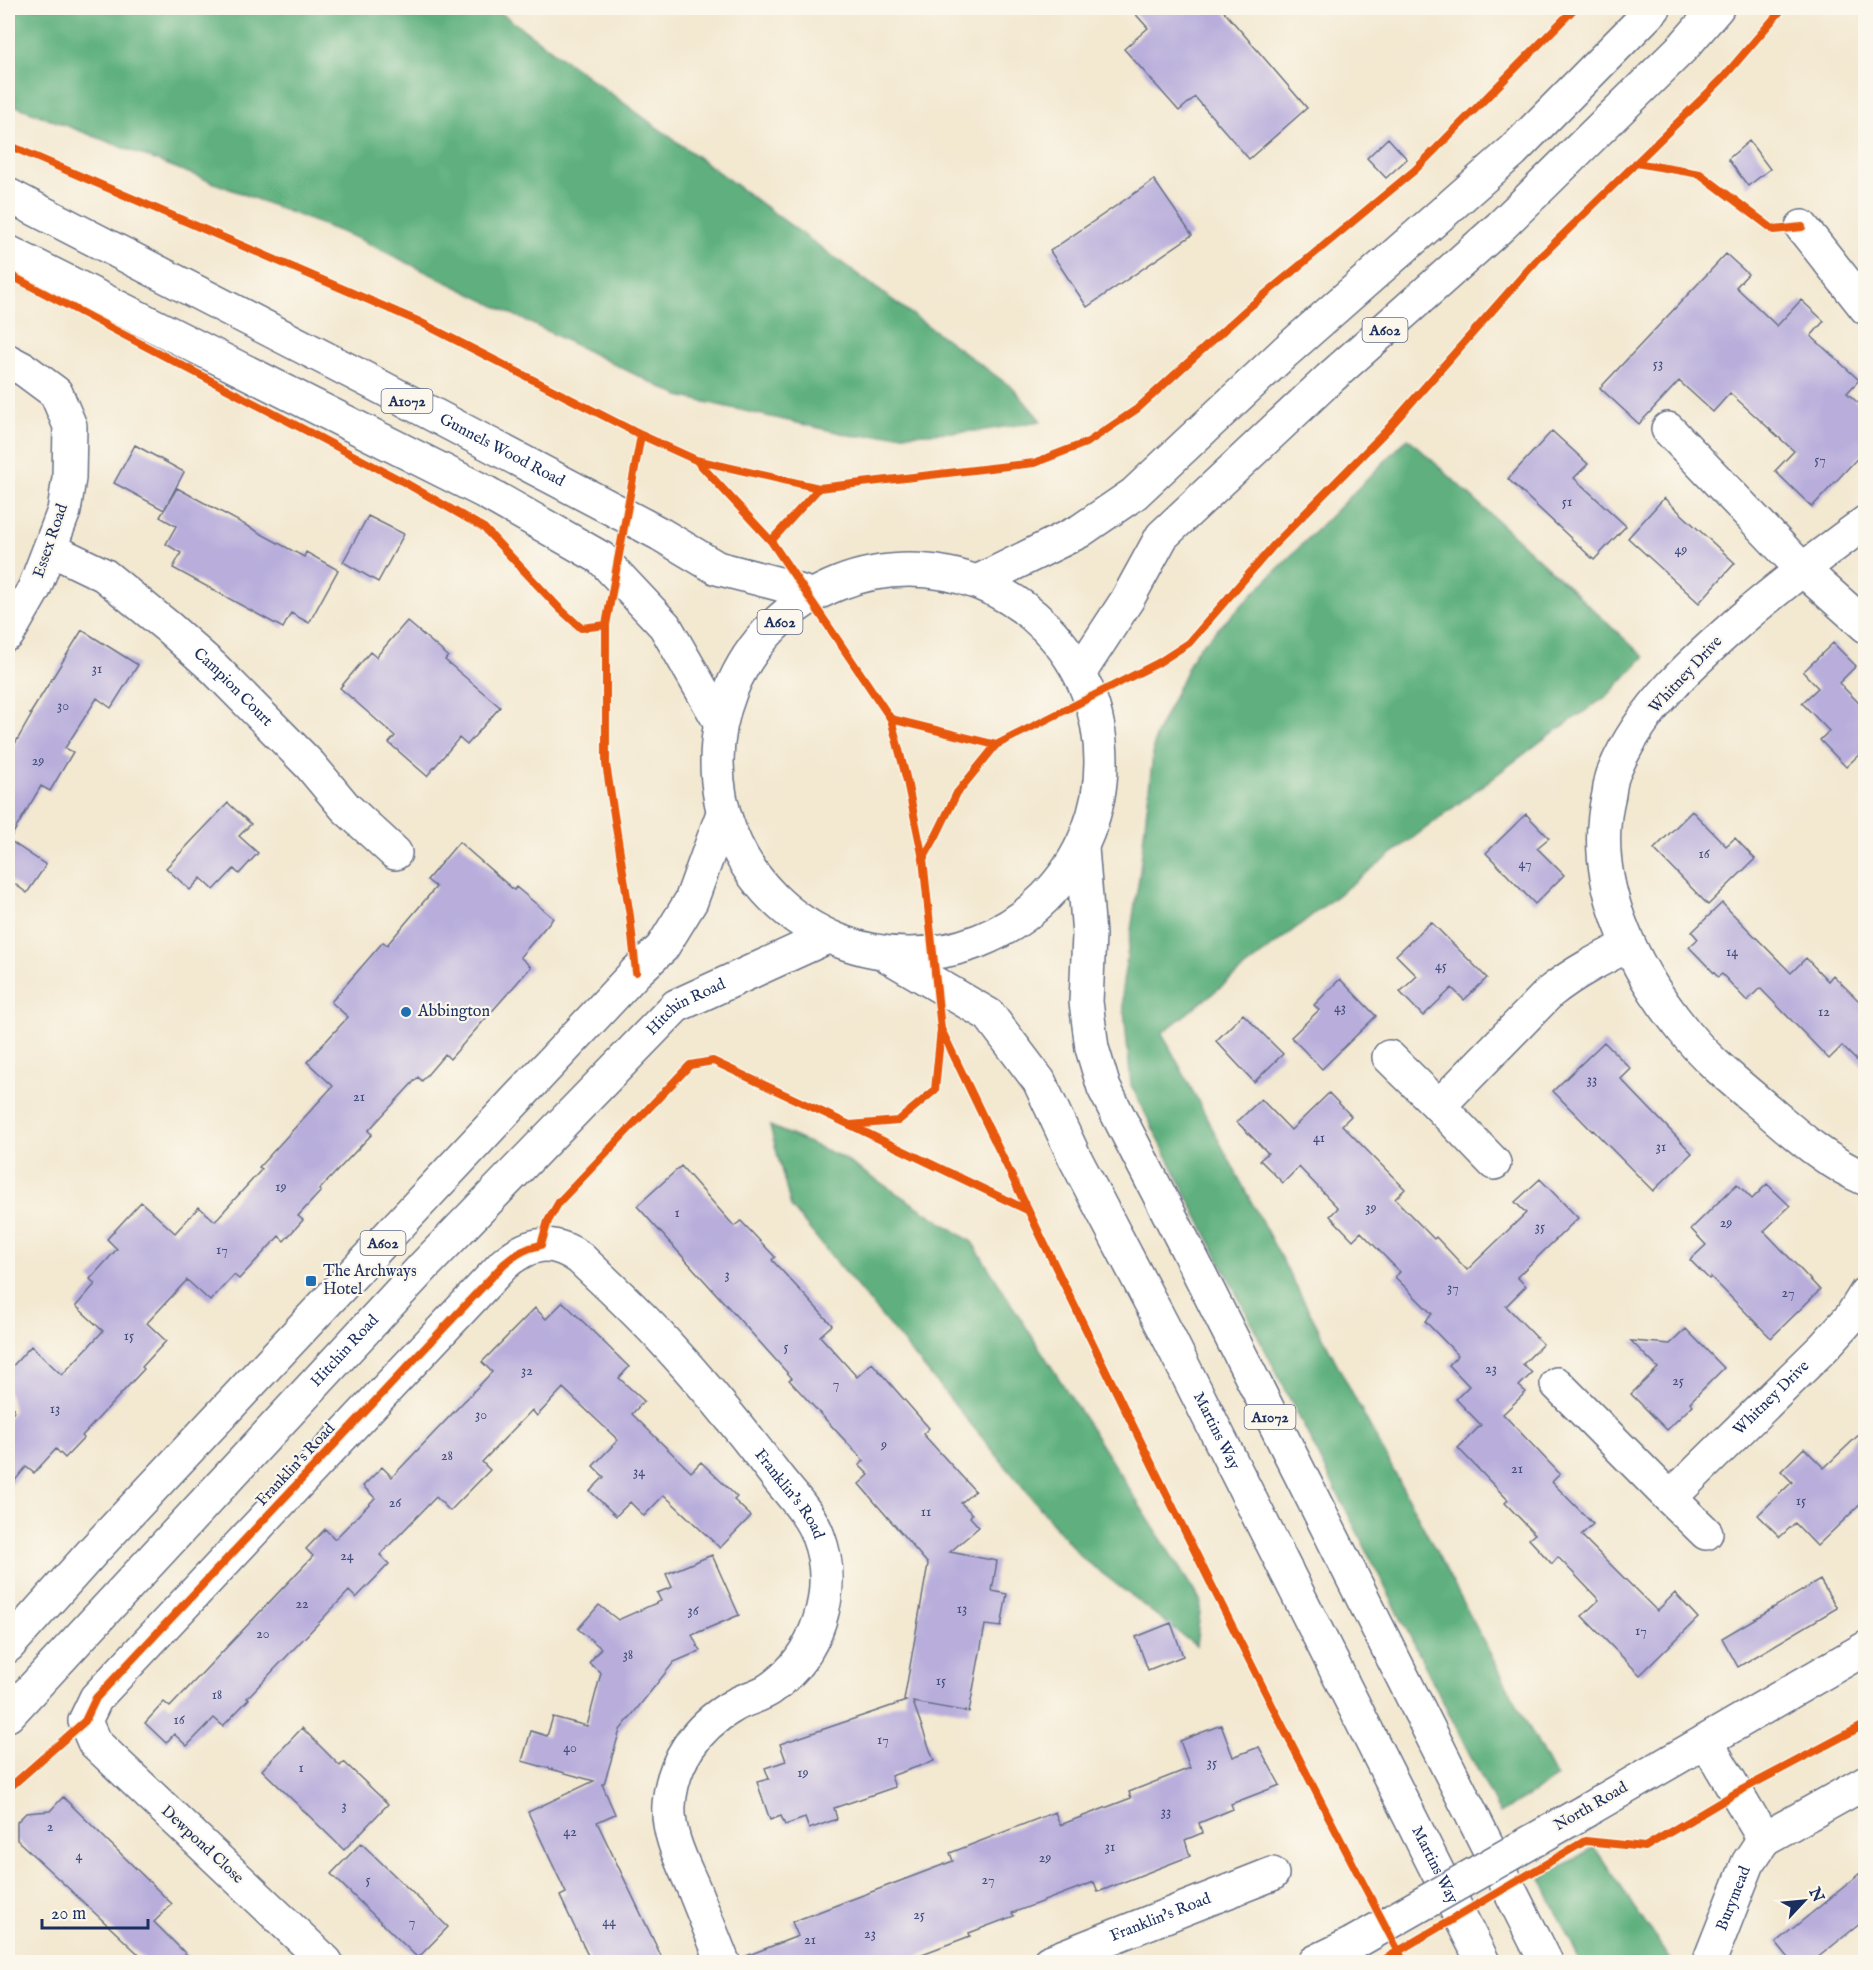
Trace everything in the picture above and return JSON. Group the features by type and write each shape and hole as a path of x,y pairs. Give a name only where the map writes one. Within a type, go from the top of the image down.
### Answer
{"main road":[{"path":"979,581 1080,531 1134,494 1285,352 1513,151 1654,8"},
{"name":"A602","path":"1080,672 1127,600 1162,536 1329,379 1500,227 1684,45 1717,8"},
{"name":"Gunnels Wood Road","path":"8,195 375,384 660,534 717,568 779,584 810,595"},
{"path":"1802,227 1814,264 1866,308"},
{"name":"A1072","path":"8,252 485,492 602,558 665,626 719,720"},
{"name":"Essex Road","path":"8,361 25,370 56,393 70,426 69,478 64,511 34,590 8,634"},
{"path":"1668,429 1802,569 1866,626"},
{"name":"Whitney Drive","path":"1866,522 1802,569 1719,639 1670,687 1637,729 1614,772 1605,810 1603,851 1611,899 1629,945 1656,994 1684,1032 1725,1073 1804,1143 1866,1179"},
{"name":"Campion Court","path":"50,549 104,575 168,627 214,668 310,765 345,807 395,853"},
{"name":"A602","path":"8,1646 104,1540 628,980 662,948 691,901 722,816 719,720 751,648 810,595 864,573 919,568 979,581 1048,628 1080,672 1102,754 1098,805 1083,848 1034,910 973,946 888,956 825,938 765,892 722,816"},
{"name":"A1072","path":"1083,848 1089,935 1086,1002 1092,1048 1104,1088 1546,1962"},
{"name":"Hitchin Road","path":"8,1715 425,1265 676,1006 825,938"},
{"path":"1439,1106 1550,992 1569,976 1629,945"},
{"name":"Martins Way","path":"888,956 989,1015 1040,1081 1076,1158 1483,1962"},
{"path":"1389,1057 1494,1163"},
{"name":"Franklin's Road","path":"85,1721 96,1698 504,1264 514,1255 531,1247 561,1246 580,1258 663,1339 740,1428 808,1518 818,1535 824,1559 826,1580 824,1604 810,1646 796,1665 770,1689 735,1705 713,1719 697,1734 685,1750 671,1789 670,1825 678,1852 723,1962"},
{"name":"Whitney Drive","path":"1670,1498 1824,1347 1851,1317 1866,1293"},
{"path":"1557,1384 1707,1533"},
{"name":"North Road","path":"1315,1962 1353,1944 1866,1648"},
{"name":"Dewpond Close","path":"85,1721 94,1742 326,1962"},
{"path":"1706,1741 1764,1839"},
{"name":"Burymead","path":"1709,1962 1748,1863 1764,1839 1866,1782"},
{"name":"Franklin's Road","path":"1049,1962 1272,1874"}],"green space":[{"path":"8,8 494,8 1014,389 1041,421 978,431 854,436 679,396 359,239 8,103"},
{"path":"1408,438 1644,657 1607,696 1544,739 1353,883 1162,1033 1556,1778 1500,1814 1131,1085 1122,989 1139,878 1155,737 1195,652"},
{"path":"770,1126 839,1156 972,1242 1201,1602 1196,1646 1080,1556 791,1207"},
{"path":"1594,1847 1672,1962 1580,1962 1541,1879"}],"building":[{"path":"1130,8 1221,8 1307,108 1249,159 1195,97 1179,111 1124,49 1148,28"},
{"path":"1388,138 1407,159 1386,178 1367,158"},
{"path":"1749,141 1770,169 1748,186 1728,159"},
{"path":"1154,180 1192,235 1087,307 1050,251"},
{"path":"1726,254 1748,274 1736,287 1777,326 1801,300 1824,321 1811,336 1859,380 1847,393 1866,410 1866,449 1812,507 1775,471 1794,451 1730,393 1713,412 1679,381 1639,424 1600,388"},
{"path":"1552,431 1588,464 1574,478 1626,526 1594,560 1508,479"},
{"path":"135,445 184,472 164,510 114,483"},
{"path":"177,488 304,557 306,552 338,570 309,623 291,613 283,628 173,568 181,553 166,544 176,526 160,517"},
{"path":"1664,498 1735,563 1699,603 1628,538"},
{"path":"368,516 404,534 378,582 343,562"},
{"path":"407,621 448,656 445,660 500,707 467,745 459,738 427,776 389,743 395,736 340,688 370,652 376,657"},
{"path":"82,630 138,665 111,708 97,698 65,748 73,752 50,791 41,786 9,840 46,865 27,893 8,879 8,756 32,714 30,714"},
{"path":"1833,643 1856,666 1839,683 1866,710 1866,748 1846,767 1820,740 1829,731 1802,703 1818,688 1803,672"},
{"path":"228,803 251,824 239,836 258,853 239,874 234,869 214,890 201,878 190,890 166,868"},
{"path":"1692,811 1726,846 1735,838 1755,859 1708,905 1654,849"},
{"path":"1526,814 1549,838 1537,848 1564,875 1535,904 1486,853"},
{"path":"459,842 514,890 516,887 553,918 520,957 531,967 450,1059 445,1054 422,1081 418,1077 368,1131 372,1134 319,1190 321,1191 298,1216 303,1220 284,1241 279,1236 239,1279 234,1275 210,1301 187,1280 147,1323 166,1341 142,1367 144,1369 82,1436 84,1438 65,1458 56,1449 34,1473 26,1467 8,1489 8,1418 14,1411 8,1390 8,1371 31,1346 62,1375 103,1331 76,1306 95,1284 90,1279 117,1249 107,1239 141,1202 175,1233 199,1207 215,1221 262,1169 259,1167 333,1086 307,1062 348,1017 331,1002 383,942 387,945 436,887 427,880"},
{"path":"1722,903 1791,973 1806,958 1828,981 1833,975 1866,1008 1866,1070 1842,1046 1829,1059 1760,988 1747,1001 1722,974 1718,977 1689,947 1698,939 1692,932"},
{"path":"1431,922 1487,978 1464,1000 1452,988 1423,1016 1400,992 1417,976 1396,955"},
{"path":"1340,979 1376,1016 1322,1069 1291,1037 1319,1010 1314,1005"},
{"path":"1243,1014 1283,1054 1254,1082 1216,1041"},
{"path":"1604,1042 1631,1069 1621,1079 1692,1153 1653,1191 1553,1091"},
{"path":"1329,1093 1351,1116 1342,1125 1405,1189 1395,1199 1467,1270 1526,1213 1515,1202 1540,1179 1578,1218 1517,1277 1526,1286 1506,1306 1543,1344 1523,1364 1532,1373 1519,1386 1526,1392 1503,1414 1560,1474 1552,1482 1593,1524 1581,1535 1657,1611 1675,1593 1698,1618 1640,1675 1582,1616 1599,1600 1558,1557 1552,1564 1529,1539 1535,1534 1505,1503 1508,1500 1458,1448 1481,1425 1456,1399 1469,1386 1449,1365 1458,1355 1425,1321 1432,1314 1395,1277 1400,1272 1361,1232 1353,1240 1330,1216 1338,1208 1299,1167 1283,1183 1260,1160 1268,1153 1237,1122 1261,1099 1291,1130"},
{"path":"681,1166 734,1226 741,1221 775,1257 772,1260 832,1325 820,1336 857,1377 872,1363 929,1428 923,1434 975,1491 961,1503 972,1514 970,1517 979,1527 950,1552 997,1561 992,1591 1007,1594 1001,1627 985,1625 969,1712 913,1702 934,1761 891,1776 895,1787 834,1808 837,1819 809,1829 805,1818 785,1825 781,1816 770,1820 757,1782 769,1779 765,1768 786,1761 780,1744 906,1701 904,1700 928,1564 859,1484 869,1475 859,1465 864,1461 789,1380 792,1378 637,1206"},
{"path":"1737,1184 1752,1199 1767,1184 1790,1206 1764,1231 1820,1290 1771,1338 1711,1277 1709,1279 1690,1260 1706,1245 1691,1229"},
{"path":"563,1302 629,1367 619,1378 644,1401 632,1414 691,1472 701,1462 737,1497 734,1500 751,1516 720,1548 664,1495 644,1516 630,1502 616,1516 590,1491 604,1477 593,1466 618,1440 563,1388 537,1416 532,1410 482,1462 490,1470 450,1511 436,1497 380,1555 389,1564 356,1598 349,1591 223,1726 214,1718 187,1746 174,1734 166,1743 145,1723 164,1702 170,1707 313,1556 306,1549 325,1529 335,1539 375,1498 363,1486 382,1467 392,1477 492,1372 482,1362 535,1308 546,1319"},
{"path":"1686,1329 1724,1368 1690,1402 1693,1405 1667,1430 1631,1394 1658,1368 1631,1341 1670,1344"},
{"path":"1866,1428 1866,1499 1817,1546 1795,1523 1780,1537 1758,1515 1792,1482 1781,1471 1804,1448 1824,1468"},
{"path":"712,1555 739,1615 692,1635 700,1651 674,1662 620,1730 604,1784 602,1784 615,1814 597,1822 664,1962 591,1962 560,1896 566,1893 528,1812 594,1781 522,1761 531,1731 547,1736 553,1717 587,1726 601,1673 589,1663 601,1648 578,1629 599,1605 618,1620 661,1601 657,1593 672,1587 666,1574"},
{"path":"1820,1580 1837,1608 1738,1667 1722,1638"},
{"path":"1171,1623 1183,1656 1148,1670 1136,1637"},
{"path":"1221,1725 1233,1757 1259,1747 1280,1785 1231,1804 1233,1809 1199,1823 1202,1833 1185,1840 1190,1856 1098,1892 1094,1882 1012,1913 1014,1916 969,1933 970,1936 901,1962 741,1962 741,1958 798,1936 792,1922 953,1861 950,1853 1055,1812 1060,1825 1131,1798 1129,1792 1190,1768 1180,1741"},
{"path":"302,1728 340,1766 344,1762 388,1804 344,1850 262,1770"},
{"path":"63,1797 172,1904 154,1922 194,1962 147,1962 17,1840 17,1822 26,1813 50,1811"},
{"path":"361,1843 448,1927 418,1958 331,1874"},
{"path":"1866,1869 1866,1919 1812,1962 1792,1962 1776,1942"}],"cycle path":[{"path":"771,541 819,488 1034,463 1088,442 1137,409 1246,310 1415,170 1575,8"},
{"path":"923,859 957,793 996,745 1158,663 1189,643 1273,546 1387,430 1536,261 1722,79 1783,8"},
{"path":"8,145 420,322 641,435 696,460 771,541 891,719 923,859 941,1029 935,1090 898,1121 850,1125 713,1061 690,1065 559,1202 548,1221 541,1245 521,1252 504,1264 96,1698 85,1721 8,1789"},
{"path":"1636,163 1700,174 1774,230 1802,227"},
{"path":"8,274 402,481 484,528 559,608 581,628 606,625"},
{"path":"636,972 630,916 606,764 606,625 641,435"},
{"path":"696,460 819,488"},
{"path":"891,719 996,745"},
{"path":"941,1029 1168,1498 1404,1962"},
{"path":"850,1125 1027,1210"},
{"path":"1380,1962 1585,1841 1645,1847 1736,1793 1866,1724"}],"place":[{"name":"Abbington","path":"406,1012"},
{"name":"The Archways Hotel","path":"311,1281"}]}
